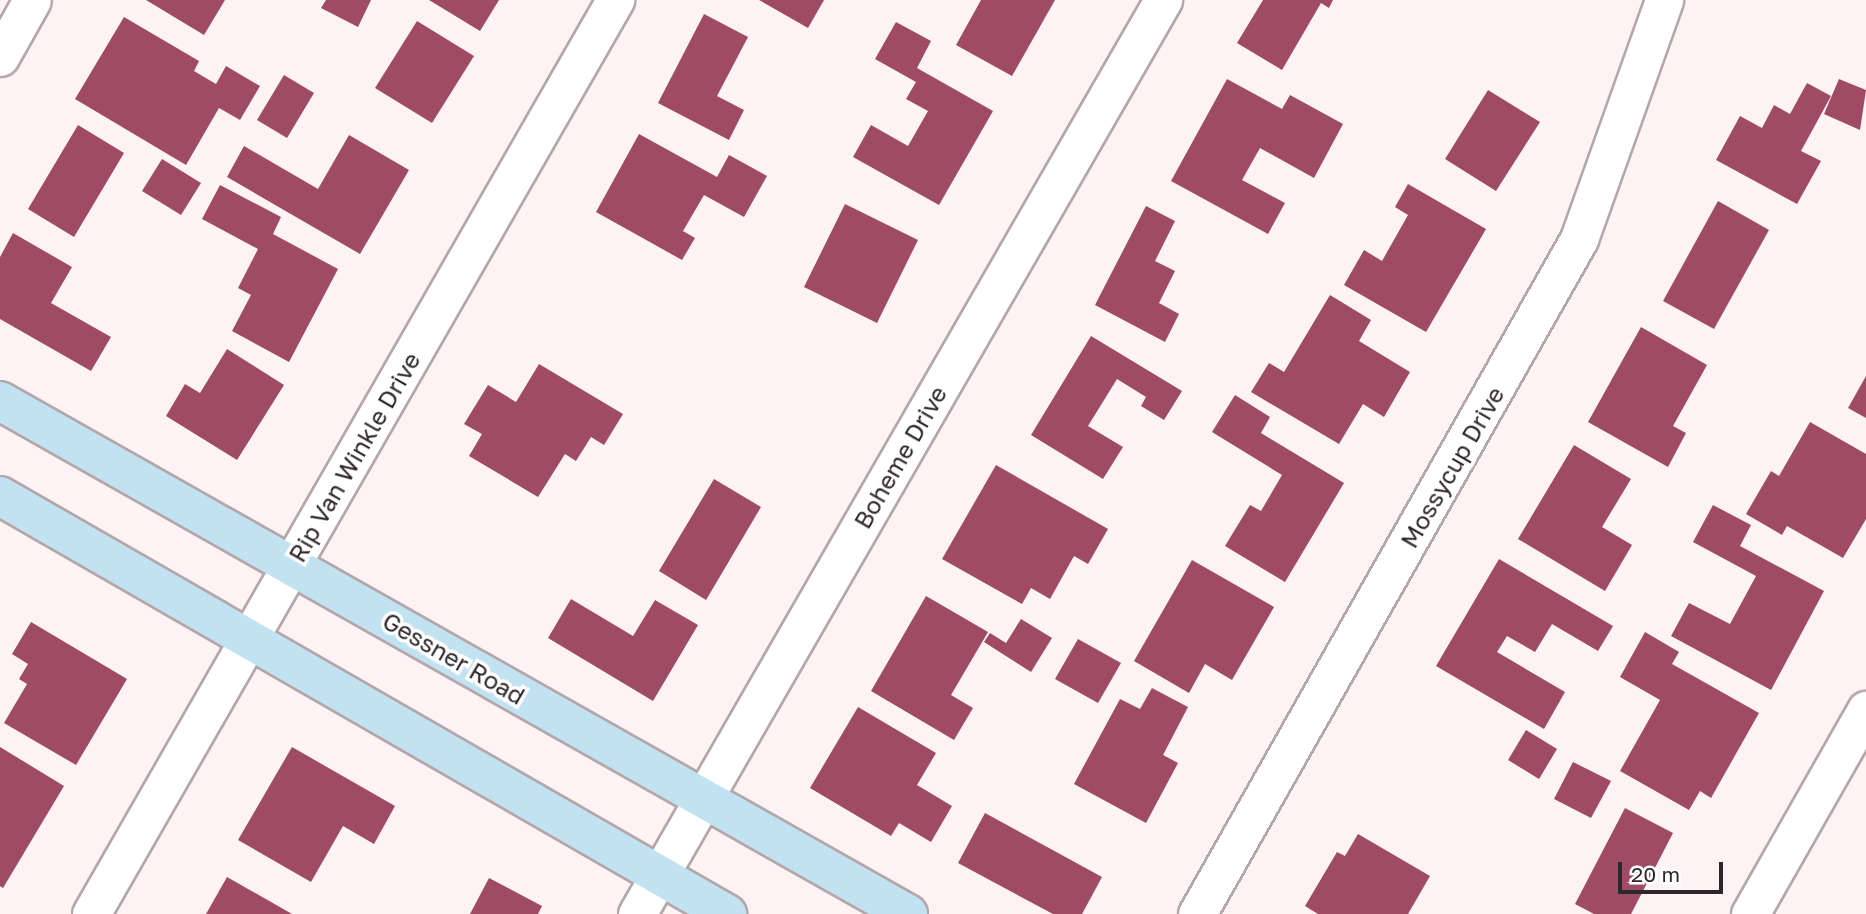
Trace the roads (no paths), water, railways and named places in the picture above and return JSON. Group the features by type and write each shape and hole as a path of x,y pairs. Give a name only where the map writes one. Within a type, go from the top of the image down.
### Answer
{"main road":[{"name":"Gessner Road","path":"0,401 908,914"},
{"path":"0,496 727,914"}],"street":[{"path":"0,57 32,0"},
{"name":"Rip Van Winkle Drive","path":"91,914 615,0"},
{"name":"Boheme Drive","path":"637,914 656,873 1163,0"},
{"name":"Mossycup Drive","path":"1197,914 1579,239 1664,0"},
{"path":"1750,914 1866,710"}]}
